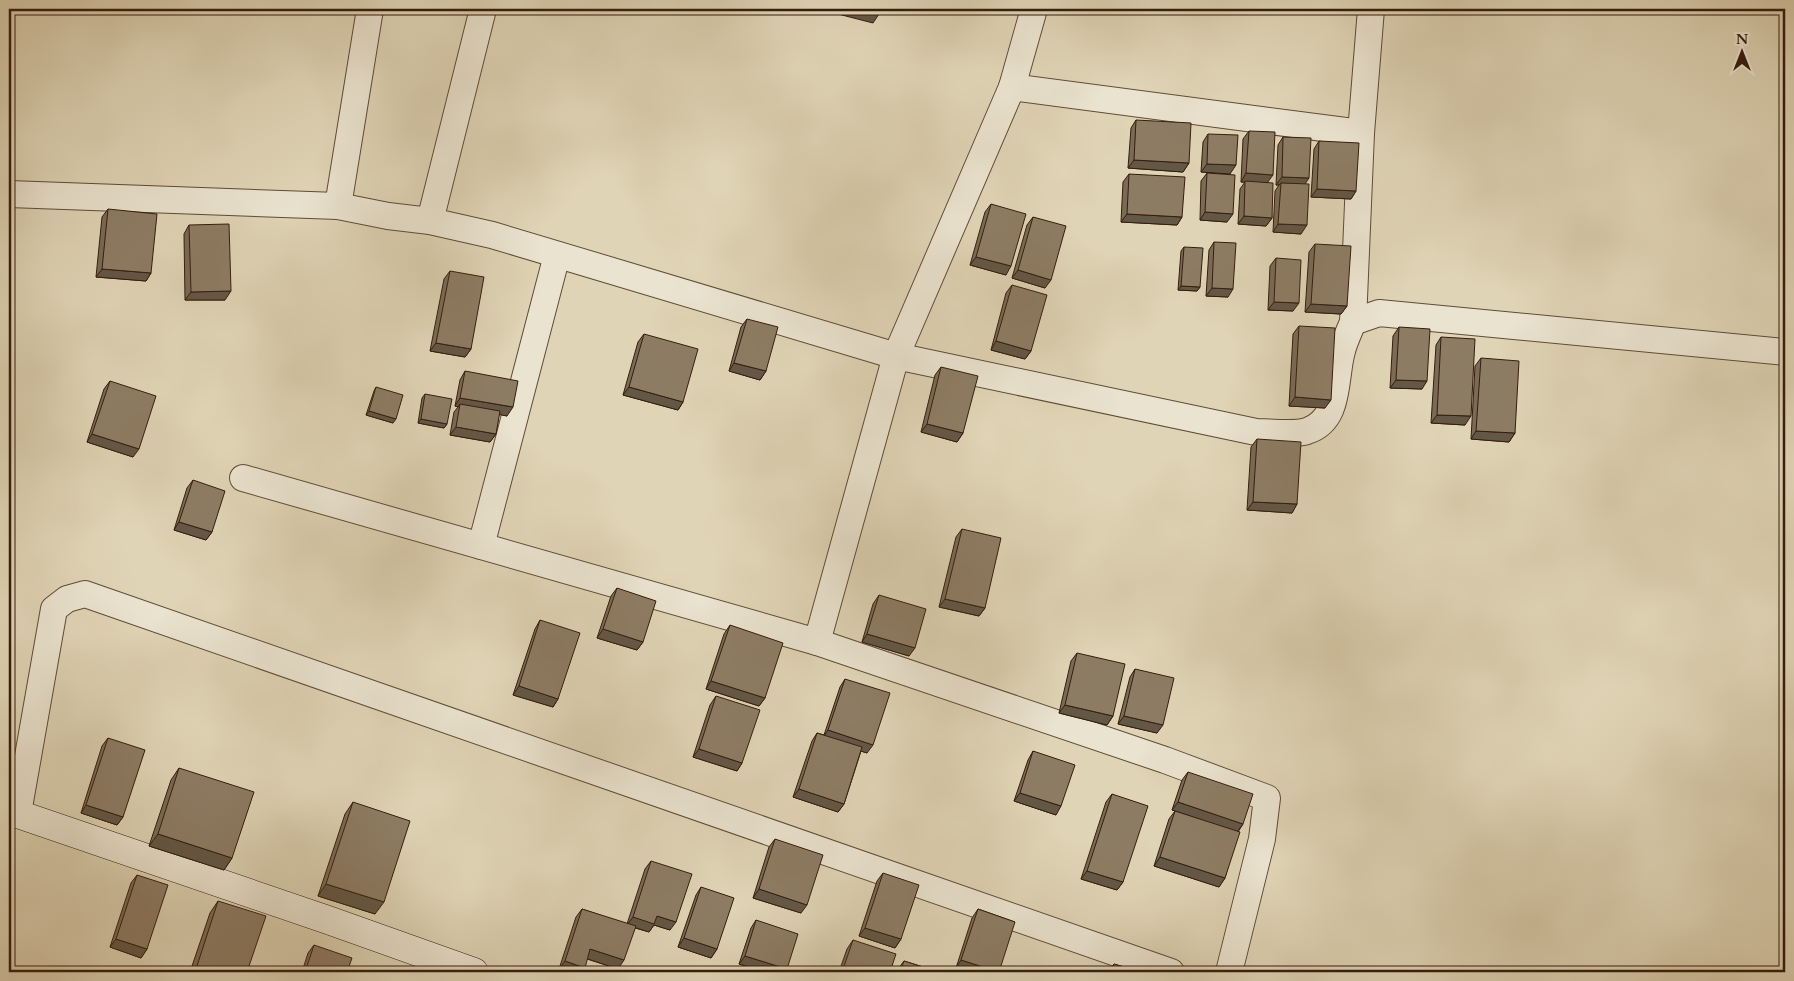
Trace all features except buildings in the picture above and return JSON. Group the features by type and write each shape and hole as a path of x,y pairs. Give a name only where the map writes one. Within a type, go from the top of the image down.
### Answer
{"street":[{"path":"338,206 370,9"},
{"path":"430,221 483,9"},
{"path":"818,642 896,356 1012,88 1034,9"},
{"path":"9,194 338,206 388,216 430,221 492,235 896,356 1256,432 1306,432 1320,424 1333,408 1342,352 1352,322 1361,133 1371,9"},
{"path":"1012,88 1361,133"},
{"path":"481,546 557,254"},
{"path":"1352,322 1379,313 1785,352"},
{"path":"243,478 818,642 1165,760 1267,798 1262,839 1229,972"},
{"path":"474,972 13,812 54,609 67,599 85,594 1171,972"}]}
